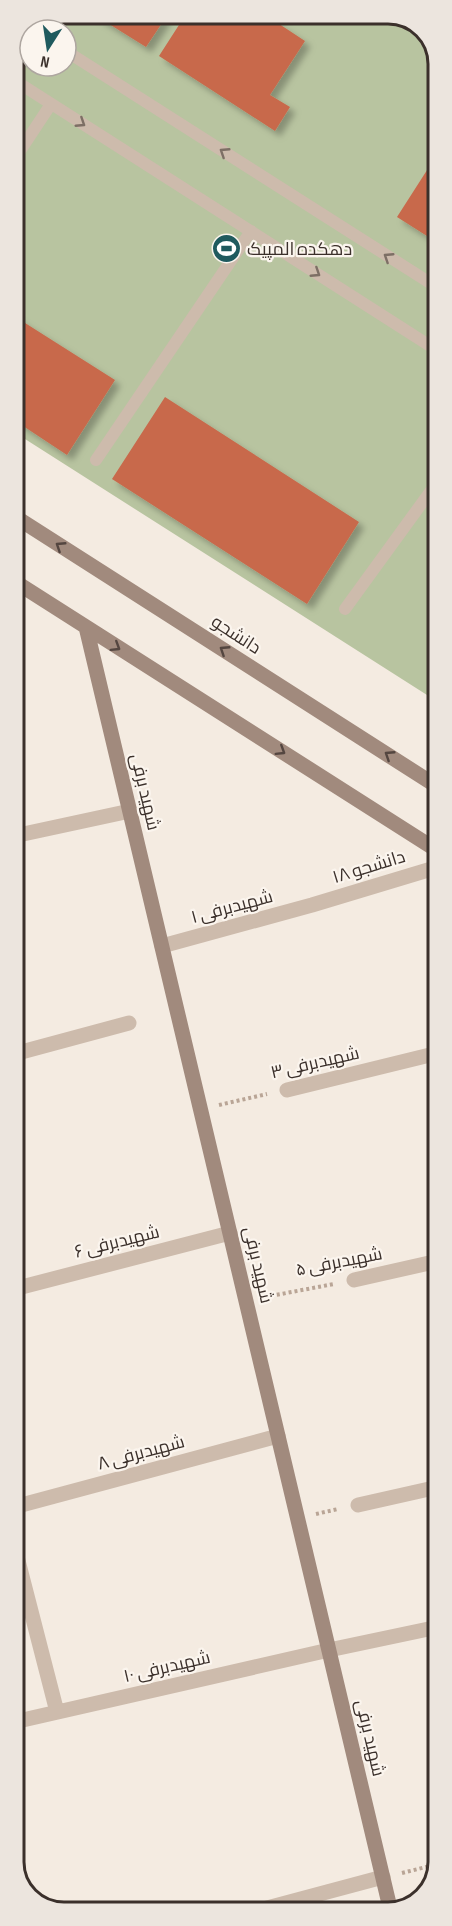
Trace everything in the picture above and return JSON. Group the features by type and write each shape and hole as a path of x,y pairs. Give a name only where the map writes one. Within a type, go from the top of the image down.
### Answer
{"street":[{"name":"دانشجو","path":"24,522 428,781"},
{"path":"24,587 428,845"},
{"name":"شهید برفی","path":"86,627 389,1902"},
{"path":"24,834 130,811"},
{"name":"دانشجو ۱۸","path":"312,905 428,870"},
{"name":"شهیدبرفی ۱","path":"162,946 312,905"},
{"path":"24,1051 129,1023"},
{"name":"شهیدبرفی ۳","path":"287,1089 428,1055"},
{"name":"شهیدبرفی ۶","path":"24,1286 230,1233"},
{"name":"شهیدبرفی ۵","path":"354,1280 428,1263"},
{"name":"شهیدبرفی ۸","path":"24,1504 278,1436"},
{"path":"358,1505 428,1490"},
{"path":"24,1584 57,1712"},
{"name":"شهیدبرفی ۱۰","path":"24,1720 329,1650 428,1630"},
{"path":"289,1902 383,1877"}],"lane":[{"path":"78,59 428,282"},
{"path":"24,86 428,345"},
{"path":"24,145 51,104"},
{"path":"96,460 251,231"},
{"path":"345,609 428,495"}],"path":[{"name":"شهیدبرفی ۳","path":"201,1110 287,1089"},
{"name":"شهیدبرفی ۵","path":"246,1300 354,1280"},
{"path":"298,1517 358,1505"},
{"path":"383,1877 427,1867"}],"green space":[{"name":"دهکده المپیک","path":"78,24 390,24 408,29 420,40 425,49 428,64 428,696 24,438 24,78 78,78"}],"building":[{"path":"109,24 161,24 146,47"},
{"path":"180,24 279,24 305,41 270,95 290,107 275,131 159,56"},
{"path":"428,169 428,237 397,217"},
{"path":"24,322 115,380 67,455 24,427"},
{"path":"165,397 359,522 307,604 112,479"}],"place":[{"name":"دهکده المپیک","path":"226,249"}]}
